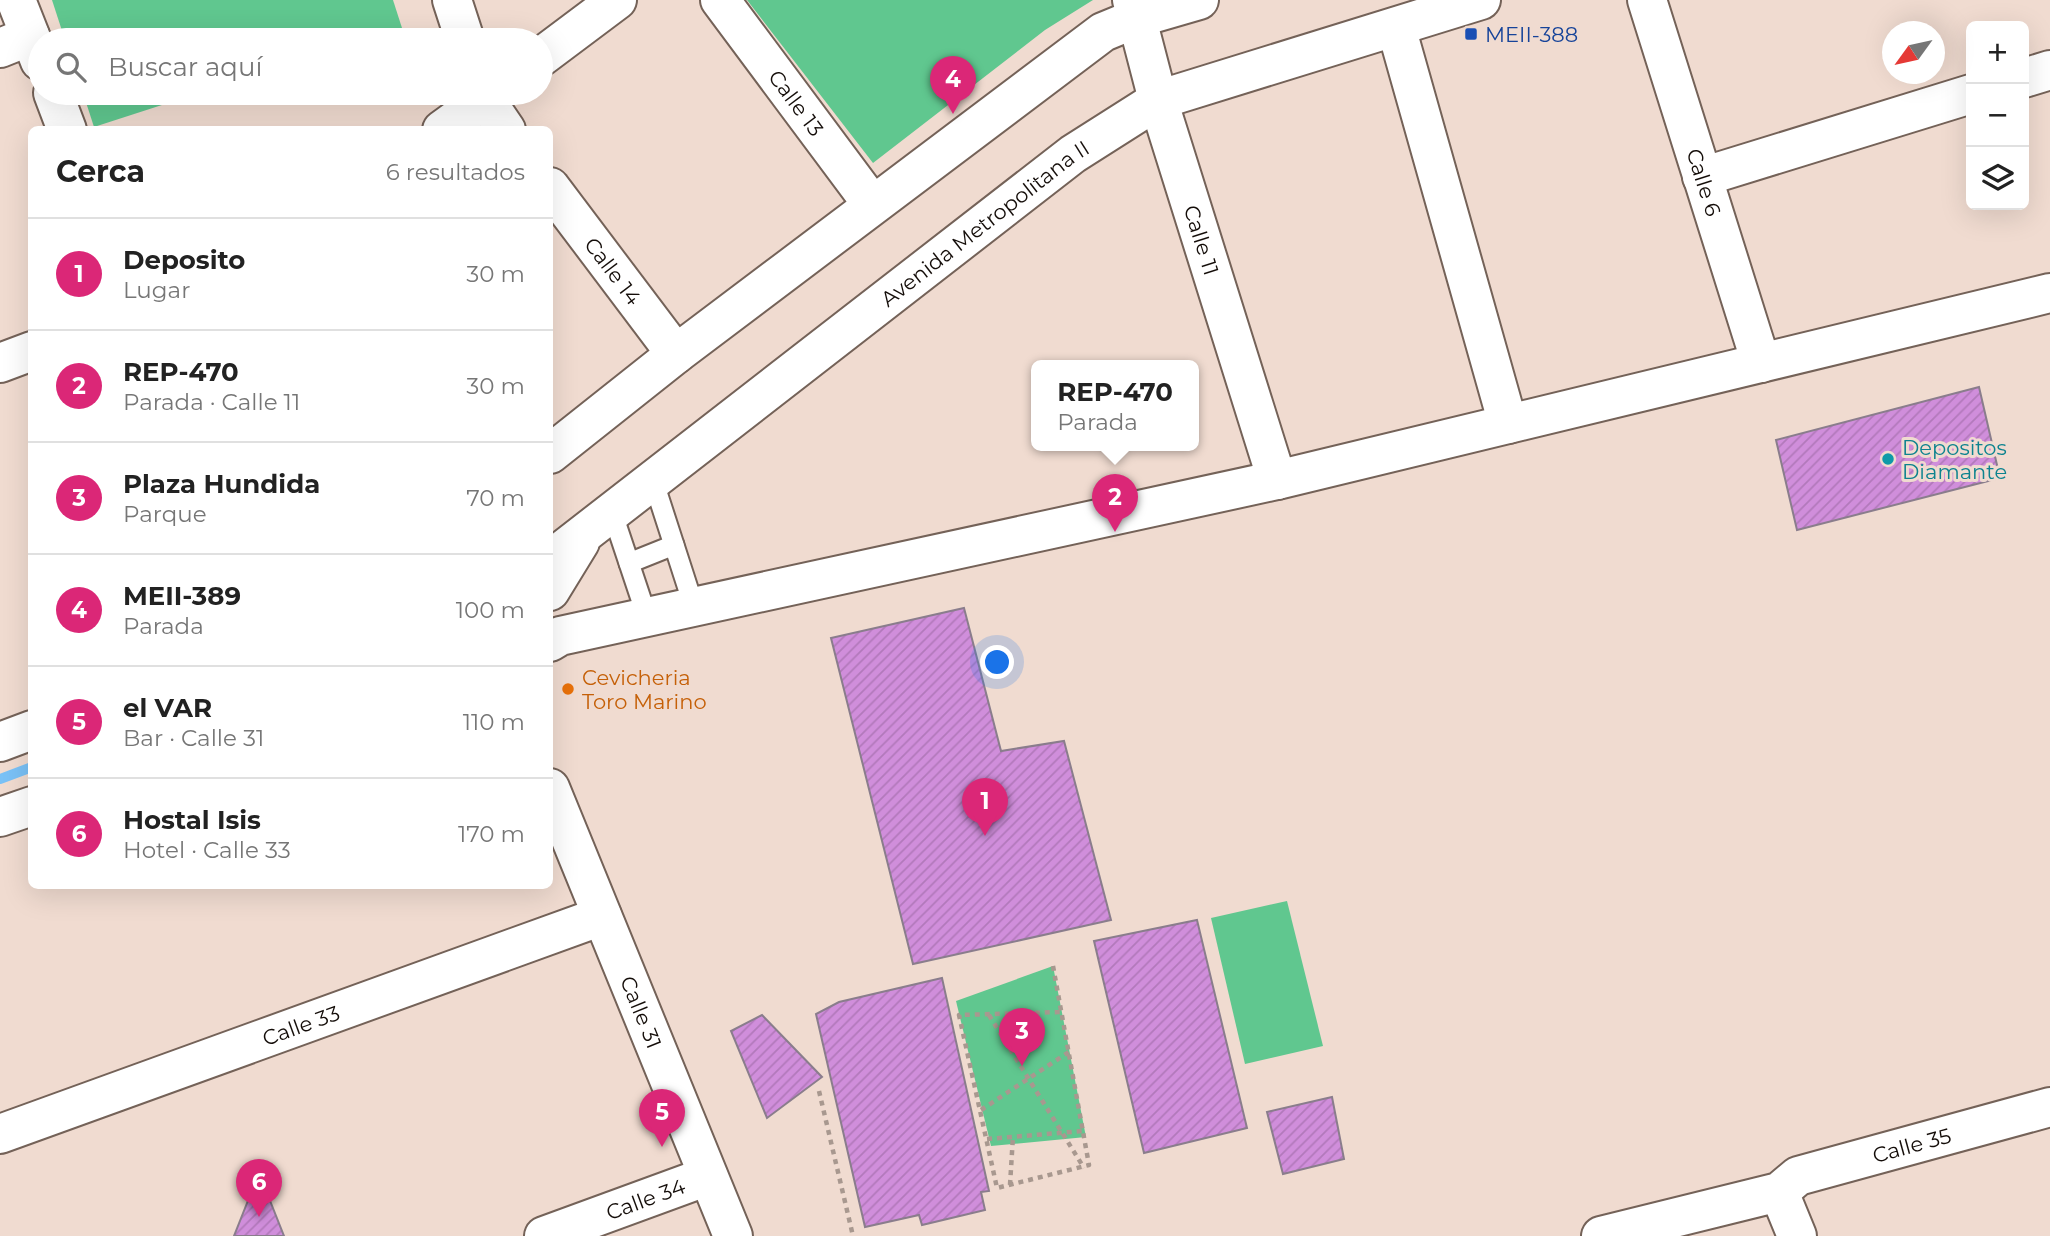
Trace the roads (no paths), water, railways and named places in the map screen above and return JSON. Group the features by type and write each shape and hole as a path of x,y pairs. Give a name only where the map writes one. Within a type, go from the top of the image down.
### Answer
{"street":[{"path":"16,0 24,48"},
{"path":"452,0 461,28"},
{"path":"553,48 617,0"},
{"name":"Calle 13","path":"720,0 872,204"},
{"path":"553,452 872,204 1134,9 1199,0"},
{"name":"Avenida Metropolitana II","path":"553,558 1073,154 1158,100 1481,0"},
{"name":"Calle 6","path":"1647,0 1761,363"},
{"name":"Calle 11","path":"1134,9 1158,100 1277,480"},
{"path":"1396,27 1508,424"},
{"path":"2029,76 2050,70"},
{"path":"1702,177 1966,96"},
{"path":"58,105 65,126"},
{"path":"450,126 489,105"},
{"name":"Calle 14","path":"553,191 676,354"},
{"path":"553,640 561,636 1277,480 2050,293"},
{"path":"0,363 28,352"},
{"path":"553,587 599,522"},
{"path":"0,742 28,732"},
{"name":"Calle 31","path":"553,795 733,1236"},
{"path":"0,817 28,807"},
{"name":"Calle 33","path":"0,1134 602,916"},
{"name":"Calle 35","path":"1601,1236 1779,1192 1798,1176 2050,1107"},
{"name":"Calle 34","path":"544,1236 708,1176"},
{"path":"1779,1192 1797,1236"}],"lane":[{"path":"653,480 694,607"},
{"path":"599,522 629,563 647,617"},
{"path":"629,563 674,545"}],"waterway":[{"path":"0,779 28,768"}],"place":[{"name":"MEII-388","path":"1471,34"},
{"name":"MEII-389","path":"953,114"},
{"name":"Depositos Diamante","path":"1888,459"},
{"name":"REP-470","path":"1115,532"},
{"name":"Cevicheria Toro Marino","path":"568,689"},
{"name":"Deposito","path":"985,836"},
{"name":"Plaza Hundida","path":"1022,1066"},
{"name":"el VAR","path":"662,1147"},
{"name":"Hostal Isis","path":"259,1217"}]}
